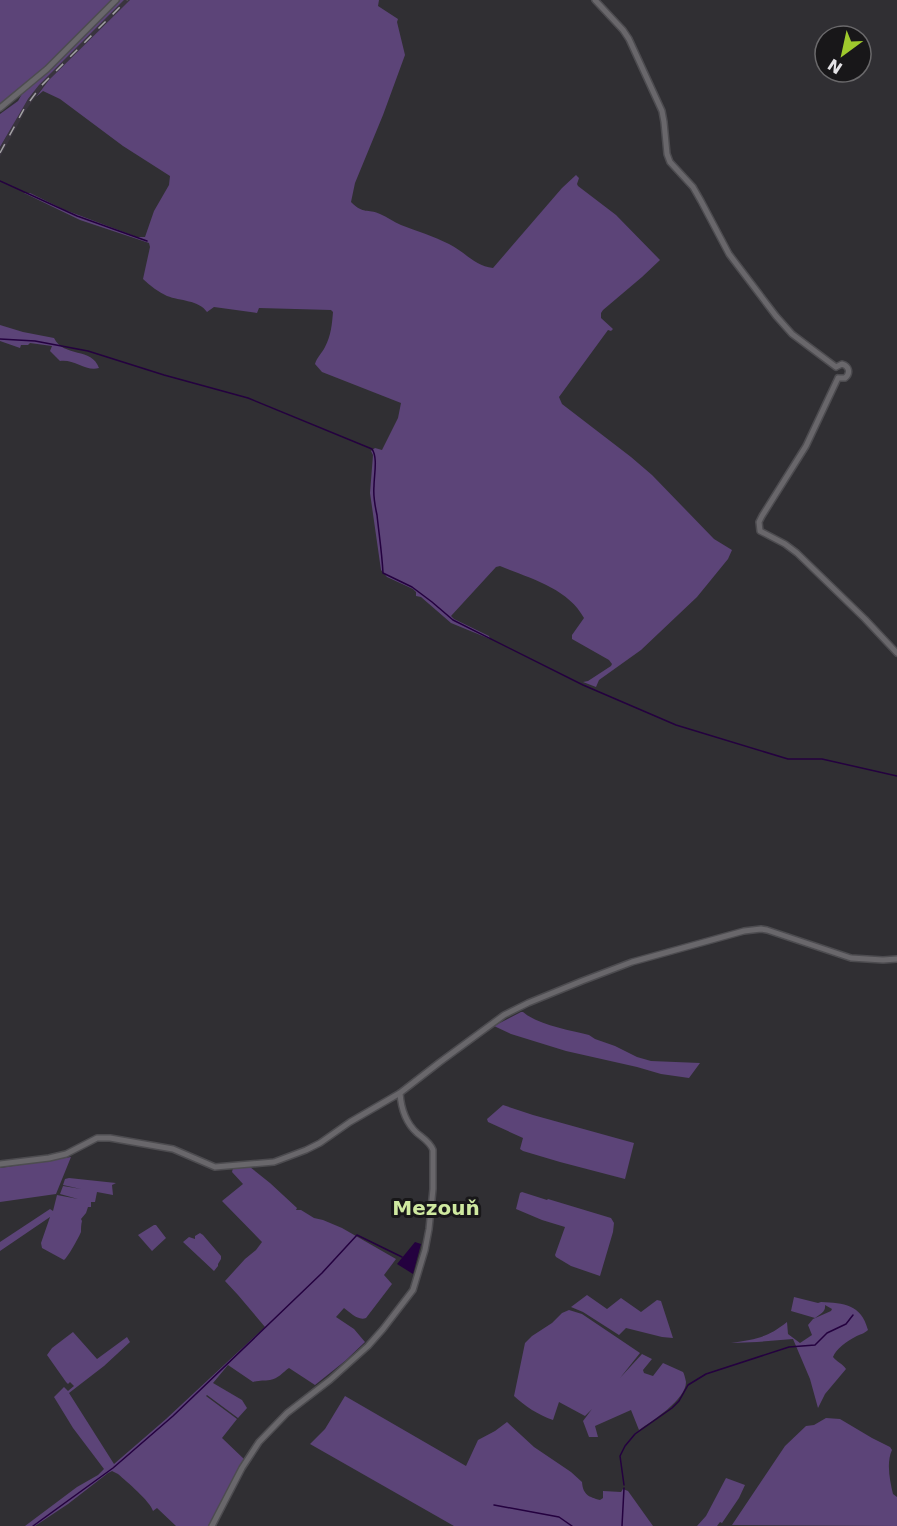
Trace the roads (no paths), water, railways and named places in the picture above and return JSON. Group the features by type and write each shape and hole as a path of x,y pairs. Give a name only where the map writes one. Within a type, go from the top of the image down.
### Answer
{"street":[{"path":"0,108 47,69 116,0"},
{"path":"595,0 629,39 662,111 670,162 693,187 729,254 792,334 836,367"},
{"path":"840,364 845,365 849,370 848,375 846,378 838,378 834,373 836,367 840,364"},
{"path":"838,378 806,446 762,516 760,531 797,553 897,653"},
{"path":"0,1164 66,1154 97,1138 110,1138 173,1149 215,1167 274,1162 320,1143 350,1122 400,1093 504,1015 528,1003 632,962 744,931 767,930 851,958 897,959"},
{"path":"212,1526 242,1468 259,1442 287,1413 330,1380 368,1346 413,1290 429,1229 434,1150 416,1132 403,1113 400,1093"}],"waterway":[{"path":"0,181 77,216 147,241"},
{"path":"0,339 35,341 88,351 248,398 372,449 375,462 374,497 383,573 412,587 453,620 583,685 676,725 788,759 822,759 897,776"},
{"path":"33,1526 113,1468 173,1416 322,1273 357,1235 402,1257"},
{"path":"624,1485 620,1456 625,1446 635,1434 672,1408 688,1385 706,1374 789,1347 815,1345 827,1333 846,1324 853,1315"},
{"path":"622,1526 624,1488"},
{"path":"494,1505 559,1517 572,1526"}],"railway":[{"path":"0,153 24,109 41,86 127,0"}],"district":[{"name":"Mezouň","path":"436,1208"}]}
